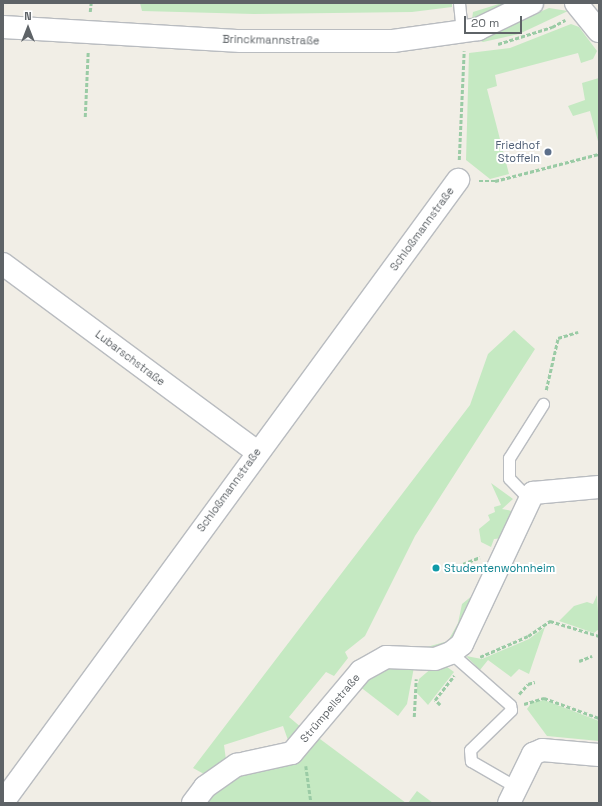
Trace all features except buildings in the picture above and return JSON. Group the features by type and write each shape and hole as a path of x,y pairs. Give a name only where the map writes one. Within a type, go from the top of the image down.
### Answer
{"street":[{"name":"Brinckmannstraße","path":"3,27 242,40 393,40 466,42 497,22 532,3"},
{"path":"572,9 599,31"},
{"name":"Schloßmannstraße","path":"3,802 257,452 458,180"},
{"name":"Lubarschstraße","path":"3,264 257,452"},
{"path":"456,649 533,493 599,487"},
{"name":"Strümpellstraße","path":"193,803 205,787 237,765 292,753 340,702 361,671 386,657 425,659 456,649"},
{"path":"512,795 527,762 542,750 599,755"}],"lane":[{"path":"459,3 466,42"},
{"path":"530,500 509,478 509,458 543,404"},
{"path":"456,649 510,708 470,750 471,761 512,795"}],"path":[{"path":"495,44 552,27 572,9"},
{"path":"466,42 458,180 495,181 599,154"},
{"path":"85,117 89,48"},
{"path":"543,404 558,338 578,332"},
{"path":"456,649 480,658 528,636 550,621 599,636"},
{"path":"579,661 592,656"},
{"path":"414,717 414,690 425,659"},
{"path":"440,705 435,700 455,674"},
{"path":"510,708 528,684 535,682"},
{"path":"510,708 544,698 599,718"},
{"path":"295,749 309,774 311,803"}],"green space":[{"path":"140,3 452,3 452,7 412,12 254,14 142,11"},
{"path":"502,3 515,3 472,20 473,12"},
{"path":"549,8 568,11 519,34 483,42 476,39"},
{"path":"571,24 579,27 597,51 593,59 581,63 578,53 495,75 497,86 487,89 509,174 490,179 466,160 469,53 510,48"},
{"path":"599,78 599,145 590,111 573,116 568,106 585,100 582,83"},
{"path":"514,330 535,349 415,536 365,636 345,652 348,658 334,676 326,672 289,717 302,728 289,743 283,726 224,745 226,760 204,774 193,768 470,405 488,354"},
{"path":"491,483 513,499 502,509 517,512 505,538 494,539 491,547 481,542 479,529 490,520 488,515 495,512 494,507 501,505"},
{"path":"473,595 451,644 429,653 427,647 448,641 458,623 462,604"},
{"path":"597,595 599,629 594,633 559,621 574,606 587,602 593,604"},
{"path":"545,627 529,674 519,669 511,677 488,660 480,670 466,656 482,659 529,639"},
{"path":"443,664 454,672 428,705 416,692 419,679 433,667"},
{"path":"414,667 407,704 398,716 359,686 378,668"},
{"path":"544,700 599,721 599,741 547,736 527,709 532,702"},
{"path":"316,736 406,803 203,803 209,793 245,768"},
{"path":"417,791 433,803 408,803"}],"place":[{"name":"Friedhof Stoffeln","path":"548,152"},
{"name":"Studentenwohnheim","path":"436,568"}]}
